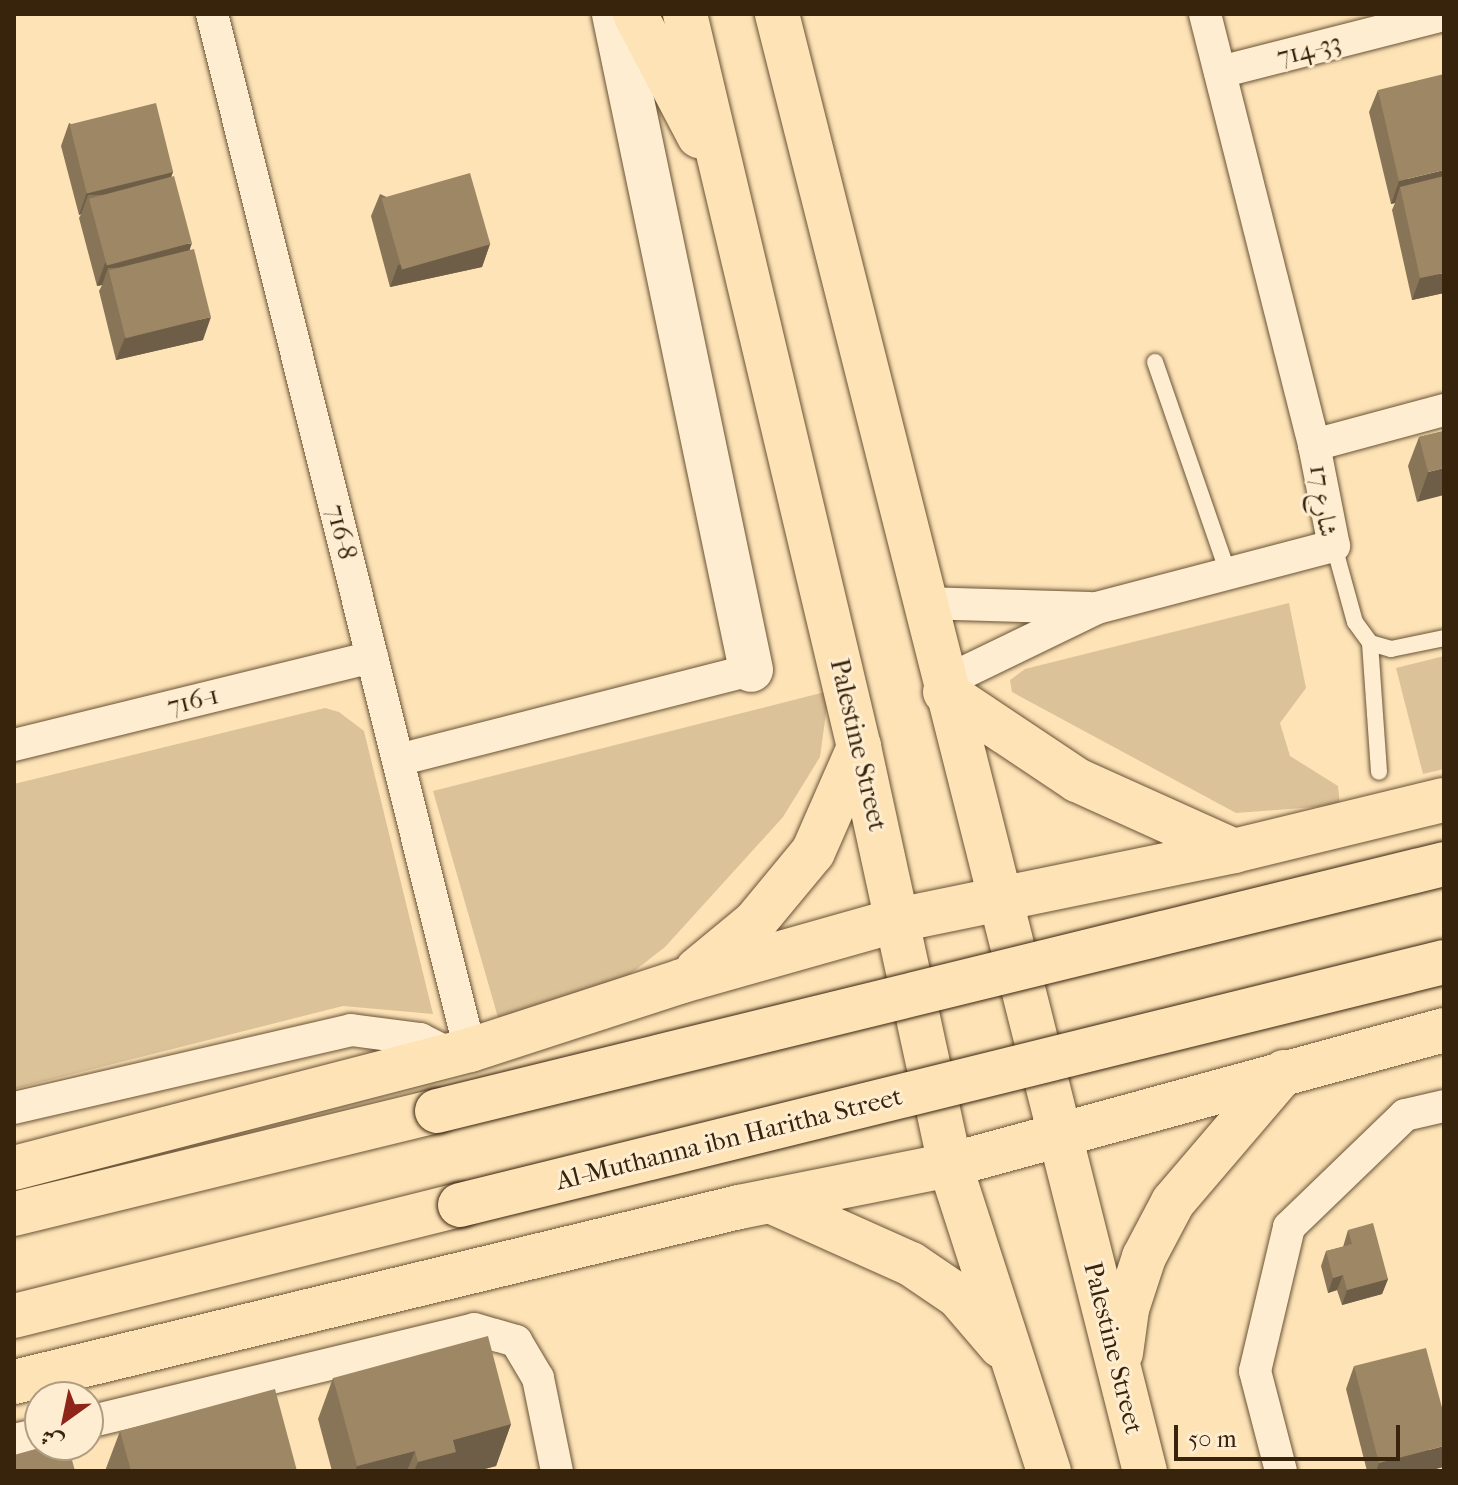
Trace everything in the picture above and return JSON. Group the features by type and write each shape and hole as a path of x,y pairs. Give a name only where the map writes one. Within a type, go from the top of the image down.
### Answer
{"main road":[{"path":"635,14 726,182"},
{"name":"Palestine Street","path":"685,14 859,747 950,1165 1049,1471"},
{"name":"Palestine Street","path":"777,14 922,603 1145,1471"},
{"path":"944,687 1077,780 1234,851"},
{"path":"682,981 755,922 787,887 813,852 859,747"},
{"path":"14,1168 461,1053 682,981 898,920 997,896 1234,851 1444,800"},
{"path":"14,1214 1444,864"},
{"name":"Al-Muthanna ibn Haritha Street","path":"14,1316 1444,962"},
{"path":"14,1382 770,1201 950,1165 1444,1030"},
{"path":"1119,1368 1127,1309 1144,1257 1173,1202 1284,1072"},
{"path":"770,1201 865,1240 958,1296 993,1332 1022,1384"}],"street":[{"name":"716-8","path":"212,14 398,760 461,1053"},
{"path":"398,760 751,670 614,14"},
{"path":"1205,14 1314,445"},
{"name":"714-33","path":"1220,72 1444,15"},
{"name":"شارع 17","path":"944,687 1097,608 1334,546 1314,445 1444,410"},
{"name":"شارع 17","path":"922,603 1097,608"},
{"name":"716-1","path":"14,745 372,657"},
{"path":"14,1108 351,1030 398,1034 461,1053"},
{"path":"1281,1471 1255,1371 1289,1227 1405,1115 1444,1106"},
{"path":"104,1418 474,1329 516,1341 538,1378 557,1471"}],"lane":[{"path":"1155,362 1228,573"},
{"path":"1334,546 1355,622 1370,643 1379,772"},
{"path":"1370,643 1391,649 1444,638"}],"shaded area":[{"path":"1289,603 1306,688 1280,723 1290,756 1338,786 1340,805 1236,813 1012,692 1010,680 1025,669"},
{"path":"1444,656 1444,769 1423,774 1396,668"},
{"path":"829,691 820,757 783,817 665,947 606,993 499,1021 433,791"},
{"path":"325,708 339,712 364,731 433,1014 343,1006 14,1089 14,784"}],"building":[{"path":"1444,74 1444,170 1399,181 1378,90"},
{"path":"156,103 173,172 87,193 70,125"},
{"path":"470,173 490,244 402,269 382,198"},
{"path":"174,176 192,243 107,265 89,199"},
{"path":"1444,176 1444,273 1420,278 1400,187"},
{"path":"194,249 211,317 126,338 109,270"},
{"path":"1444,431 1444,468 1428,472 1419,437"},
{"path":"1373,1223 1388,1279 1347,1290 1343,1275 1333,1278 1326,1251 1352,1244 1348,1230"},
{"path":"488,1336 511,1424 453,1440 456,1452 418,1462 415,1451 357,1466 333,1378"},
{"path":"1426,1348 1444,1415 1444,1446 1379,1463 1354,1366"},
{"path":"275,1389 297,1471 131,1471 120,1431"},
{"path":"24,1452 24,1461 72,1461 75,1471 14,1471 14,1455"}]}
